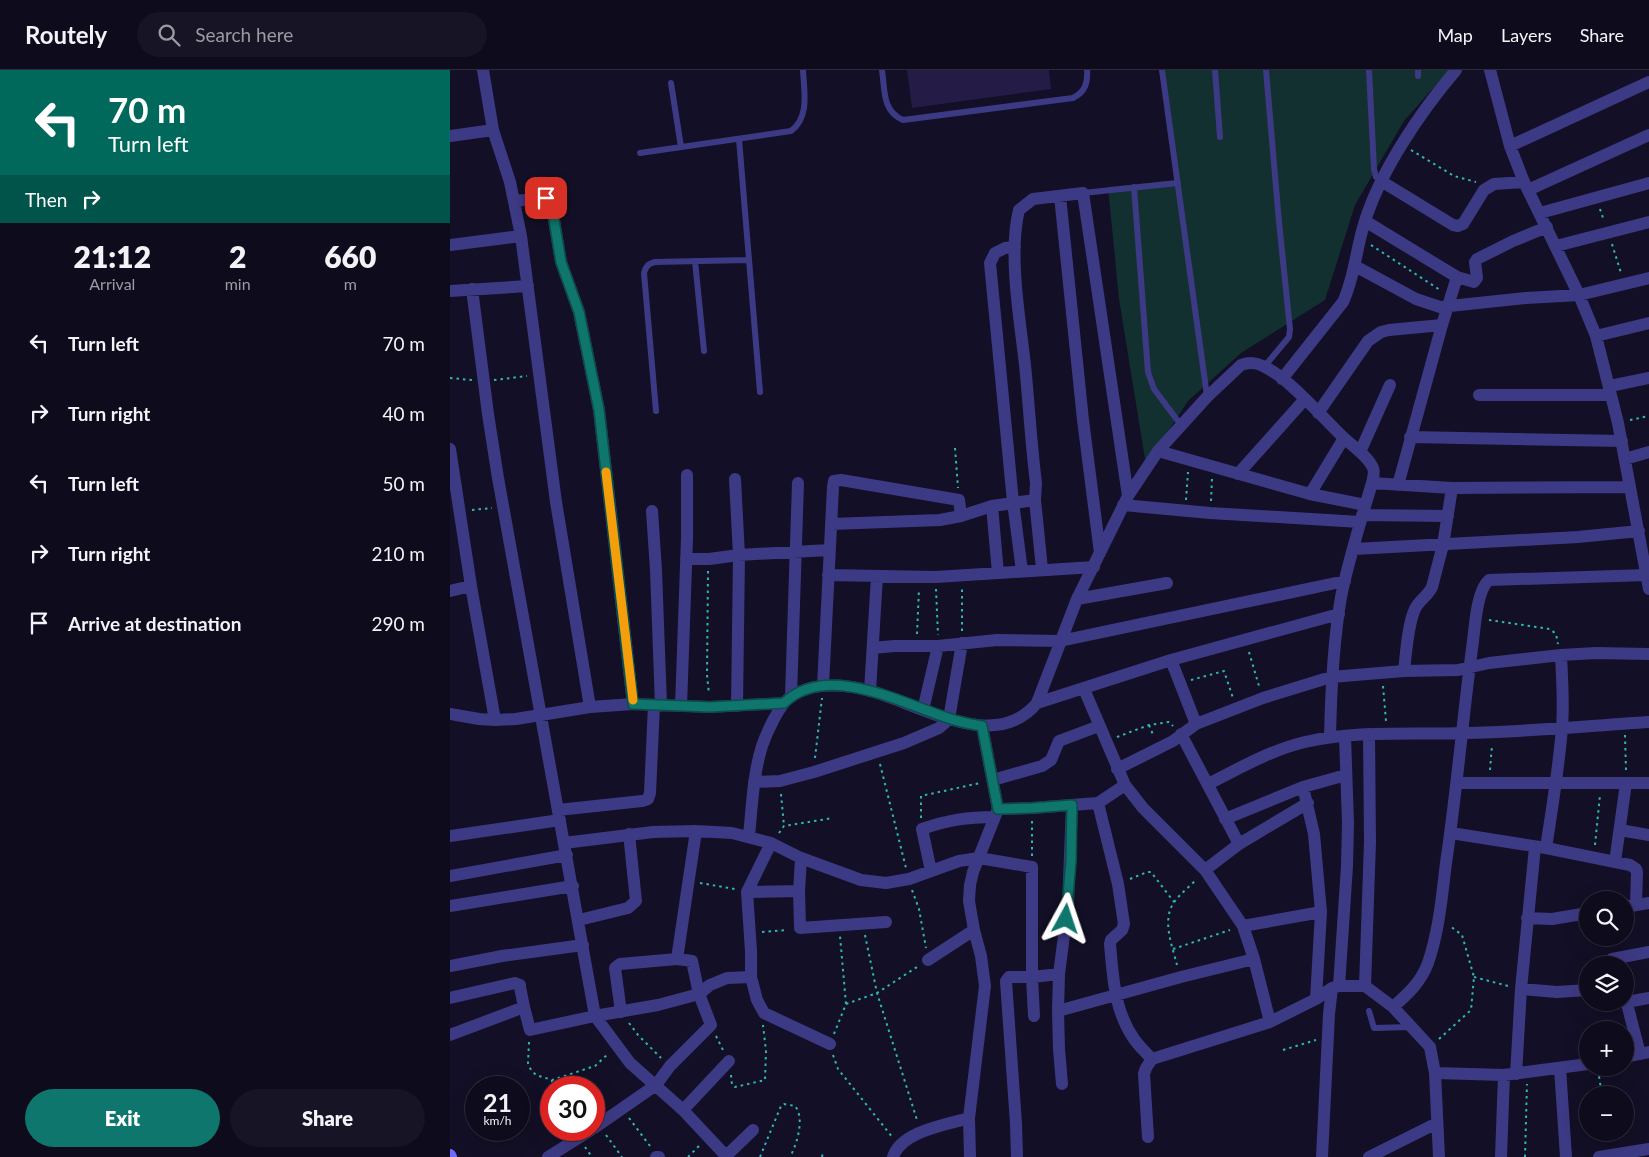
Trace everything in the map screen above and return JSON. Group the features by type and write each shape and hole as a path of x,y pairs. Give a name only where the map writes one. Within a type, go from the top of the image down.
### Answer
{"street":[{"path":"483,70 493,130 515,201 521,236 556,502 590,707"},
{"path":"1282,379 1343,302 1355,266 1364,221 1381,181 1402,145 1456,70"},
{"path":"1490,70 1510,146 1526,186 1579,295 1596,336 1622,441 1649,589"},
{"path":"1510,146 1649,82"},
{"path":"450,136 493,130"},
{"path":"1381,181 1453,225 1458,226 1463,224 1484,190 1489,186 1526,186 1649,135"},
{"path":"1540,213 1649,184"},
{"path":"1042,569 1035,500 1036,482 1017,289 1015,247 1016,220 1019,210 1033,200 1083,193 1126,501"},
{"path":"1060,196 1083,420 1100,553"},
{"path":"515,201 542,198 548,199 551,202 561,262 583,328 599,410 633,704"},
{"path":"1364,221 1457,277 1474,282 1476,278 1475,262 1477,259 1547,227"},
{"path":"1556,246 1649,222"},
{"path":"450,244 521,236"},
{"path":"1015,247 1006,248 995,253 990,263 1013,502 1022,571"},
{"path":"1355,266 1416,299 1431,305 1449,302 1579,295 1649,278"},
{"path":"1398,485 1410,437 1457,277"},
{"path":"450,291 528,286"},
{"path":"472,289 483,382 503,506 595,1016 630,1063 683,1110 727,1156 753,1130"},
{"path":"1596,336 1649,323"},
{"path":"1318,413 1368,341 1375,336 1389,330 1442,325"},
{"path":"450,712 479,719 495,720 540,716 590,707 633,704 710,707 737,706 788,699 806,689 834,685 870,691 949,719 982,726 1015,720 1026,714 1037,702 1077,599 1126,501 1158,451 1208,397 1241,365 1252,362 1264,366 1305,399 1360,452 1372,466 1374,474 1344,581 1331,677 1330,737"},
{"path":"1479,395 1610,391 1649,378"},
{"path":"1360,452 1390,385"},
{"path":"1238,474 1305,399"},
{"path":"1410,437 1622,441"},
{"path":"1310,494 1344,438"},
{"path":"450,449 455,515 471,586 495,720"},
{"path":"1158,451 1310,494 1362,514"},
{"path":"1625,459 1649,452"},
{"path":"681,706 687,475"},
{"path":"736,479 739,555 737,706"},
{"path":"823,686 833,484 838,480 959,500 961,516"},
{"path":"749,836 754,782 764,740 788,699 798,483"},
{"path":"1372,483 1452,488 1630,487"},
{"path":"1404,671 1412,616 1418,604 1432,587 1443,545 1452,488"},
{"path":"831,524 940,520 961,516 992,506 1035,500"},
{"path":"1126,501 1210,513 1448,516"},
{"path":"992,506 998,574"},
{"path":"450,836 648,799 657,705 656,570 652,511"},
{"path":"1354,549 1443,545 1639,531"},
{"path":"686,559 829,550"},
{"path":"828,575 936,577 1094,567"},
{"path":"1393,1007 1420,981 1428,963 1439,918 1451,833 1476,618 1484,584 1489,580 1647,575"},
{"path":"870,691 877,576"},
{"path":"873,648 938,646 962,642 998,640 1060,641 1344,581"},
{"path":"1077,599 1167,583"},
{"path":"450,591 471,586"},
{"path":"1037,702 1084,689 1171,660 1339,614"},
{"path":"754,782 780,781 814,772 933,732 949,719 962,642"},
{"path":"923,710 938,646"},
{"path":"1117,769 1173,741 1196,724 1236,707 1331,677 1404,671 1458,670 1489,663 1561,655 1596,653 1649,654"},
{"path":"1501,1157 1516,1074 1527,918 1540,848 1556,783 1563,703 1561,655"},
{"path":"1171,660 1196,724"},
{"path":"1084,689 1125,785 1143,808 1205,870 1243,926 1254,959 1270,1022"},
{"path":"1208,784 1277,750 1330,737 1387,733 1462,734 1649,722"},
{"path":"970,1157 970,1118 985,986 981,956 974,930 970,885 978,858 996,813 993,780 982,726"},
{"path":"993,780 1042,766 1051,760 1059,741 1099,726"},
{"path":"1181,734 1239,844"},
{"path":"1365,986 1370,842 1369,734"},
{"path":"1322,1157 1328,1037 1336,987 1347,866 1348,823 1345,736"},
{"path":"1225,819 1303,787 1346,775"},
{"path":"1457,783 1649,783"},
{"path":"1615,862 1626,783"},
{"path":"931,871 922,829 955,819 1032,808 1098,803 1125,785"},
{"path":"1303,787 1314,834 1321,912 1316,998"},
{"path":"1098,803 1118,884 1124,924 1122,930 1110,944 1115,996 1134,1039 1152,1059"},
{"path":"1205,870 1239,844 1308,803"},
{"path":"1062,1084 1059,1049 1059,974 1068,905 1072,805"},
{"path":"677,959 696,830"},
{"path":"450,876 629,834 696,830 749,836 771,843 801,858 869,882 886,883 909,879 958,861 978,858 1032,867 1034,1016"},
{"path":"1620,830 1649,835"},
{"path":"1451,833 1630,865 1636,869 1637,905"},
{"path":"579,920 628,908 636,901 629,834"},
{"path":"771,843 747,892 751,977 757,1000 761,1010 770,1016 830,1044"},
{"path":"801,858 799,891 800,928 886,922"},
{"path":"450,906 572,886"},
{"path":"747,892 799,891"},
{"path":"1243,926 1321,912"},
{"path":"1527,918 1552,919 1579,914"},
{"path":"928,960 974,930"},
{"path":"450,966 502,956 583,945"},
{"path":"1624,956 1649,952"},
{"path":"605,1121 656,1085 670,1066 711,1025 699,994 692,961 677,959 617,965 615,968 621,1012"},
{"path":"1058,1011 1254,959"},
{"path":"1017,1157 1006,981 1009,977 1059,974"},
{"path":"450,998 515,983 520,985 530,1030 658,1004 699,994 720,980 751,977"},
{"path":"1148,1137 1144,1074 1152,1059 1270,1022 1336,987 1365,986 1393,1007 1430,1048 1435,1073 1439,1157"},
{"path":"1521,989 1557,992 1579,991"},
{"path":"1634,999 1649,998"},
{"path":"450,1034 524,1007"},
{"path":"1630,1011 1644,1053"},
{"path":"683,1110 729,1061"},
{"path":"1435,1073 1516,1074 1579,1065"},
{"path":"1560,1068 1566,1157"},
{"path":"893,1157 899,1145 921,1132 970,1118"},
{"path":"1369,1157 1437,1122"},
{"path":"548,1157 564,1153 578,1141"},
{"path":"1599,1157 1649,1149"}],"lane":[{"path":"640,153 791,131 798,126 804,109 803,70"},
{"path":"882,70 889,110 895,116 904,120 1073,98 1082,93 1086,86 1087,70"},
{"path":"1162,70 1208,397"},
{"path":"1215,70 1220,138"},
{"path":"1264,366 1289,337 1290,329 1266,70"},
{"path":"1369,70 1374,169 1376,176 1381,181"},
{"path":"671,83 681,147"},
{"path":"738,139 760,392"},
{"path":"1083,193 1178,183"},
{"path":"1134,187 1148,372 1154,390 1181,425"},
{"path":"656,411 644,272 646,267 650,263 655,262 748,260"},
{"path":"695,261 704,351"},
{"path":"1369,1011 1374,1028 1412,1027"}],"path":[{"path":"1402,145 1454,176 1489,186"},
{"path":"1360,239 1375,247 1449,302"},
{"path":"450,378 483,382 515,376 540,375"},
{"path":"1618,423 1649,416"},
{"path":"955,448 959,500"},
{"path":"1185,510 1190,460"},
{"path":"1210,513 1212,466"},
{"path":"455,515 503,506"},
{"path":"709,559 707,675 710,707"},
{"path":"962,575 962,642"},
{"path":"916,646 919,577"},
{"path":"936,577 938,646"},
{"path":"1476,618 1550,629 1556,634 1561,655"},
{"path":"1245,640 1263,698"},
{"path":"1180,683 1224,671 1236,707"},
{"path":"1382,673 1387,733"},
{"path":"814,772 823,686"},
{"path":"1106,741 1149,725 1169,722 1181,734"},
{"path":"1625,724 1626,783"},
{"path":"1490,783 1493,732"},
{"path":"846,1004 877,993 928,960 919,909 909,879 877,752"},
{"path":"922,829 921,796 993,780"},
{"path":"780,781 784,826 833,818"},
{"path":"1593,857 1602,782"},
{"path":"1032,808 1032,867"},
{"path":"1181,977 1167,923 1174,902 1205,870"},
{"path":"1118,884 1150,872 1174,902"},
{"path":"690,881 725,886 747,892"},
{"path":"1430,1048 1471,1010 1474,977 1462,935 1439,918"},
{"path":"862,924 877,993 921,1132"},
{"path":"839,926 846,1004 830,1044 838,1069 899,1145"},
{"path":"1173,949 1243,926"},
{"path":"749,932 800,928"},
{"path":"1474,977 1521,989"},
{"path":"711,1025 729,1061 733,1086 765,1080 766,1051 761,1010"},
{"path":"621,1012 638,1035 670,1066"},
{"path":"530,1030 528,1063 531,1070 540,1076"},
{"path":"1283,1050 1328,1037"},
{"path":"564,1076 595,1066 617,1046"},
{"path":"1516,1074 1525,1157"},
{"path":"760,1157 781,1106 784,1104 795,1106 799,1111 798,1141 790,1157"},
{"path":"623,1109 657,1157"},
{"path":"688,1157 708,1137"},
{"path":"605,1139 622,1157"},
{"path":"822,1157 823,1152"}],"green space":[{"path":"1165,70 1449,70 1404,121 1355,205 1325,300 1241,353 1188,401 1146,465 1119,299 1108,187 1177,180"}],"building":[{"path":"907,70 1049,70 1051,89 912,108"}],"slow traffic":[{"path":"606,472 633,700"}],"route":[{"path":"546,198 551,202 561,262 583,328 599,410 633,704 710,707 784,703 791,696 806,689 834,685 870,691 949,719 982,726 998,809 1072,805 1071,861 1066,919"}]}
